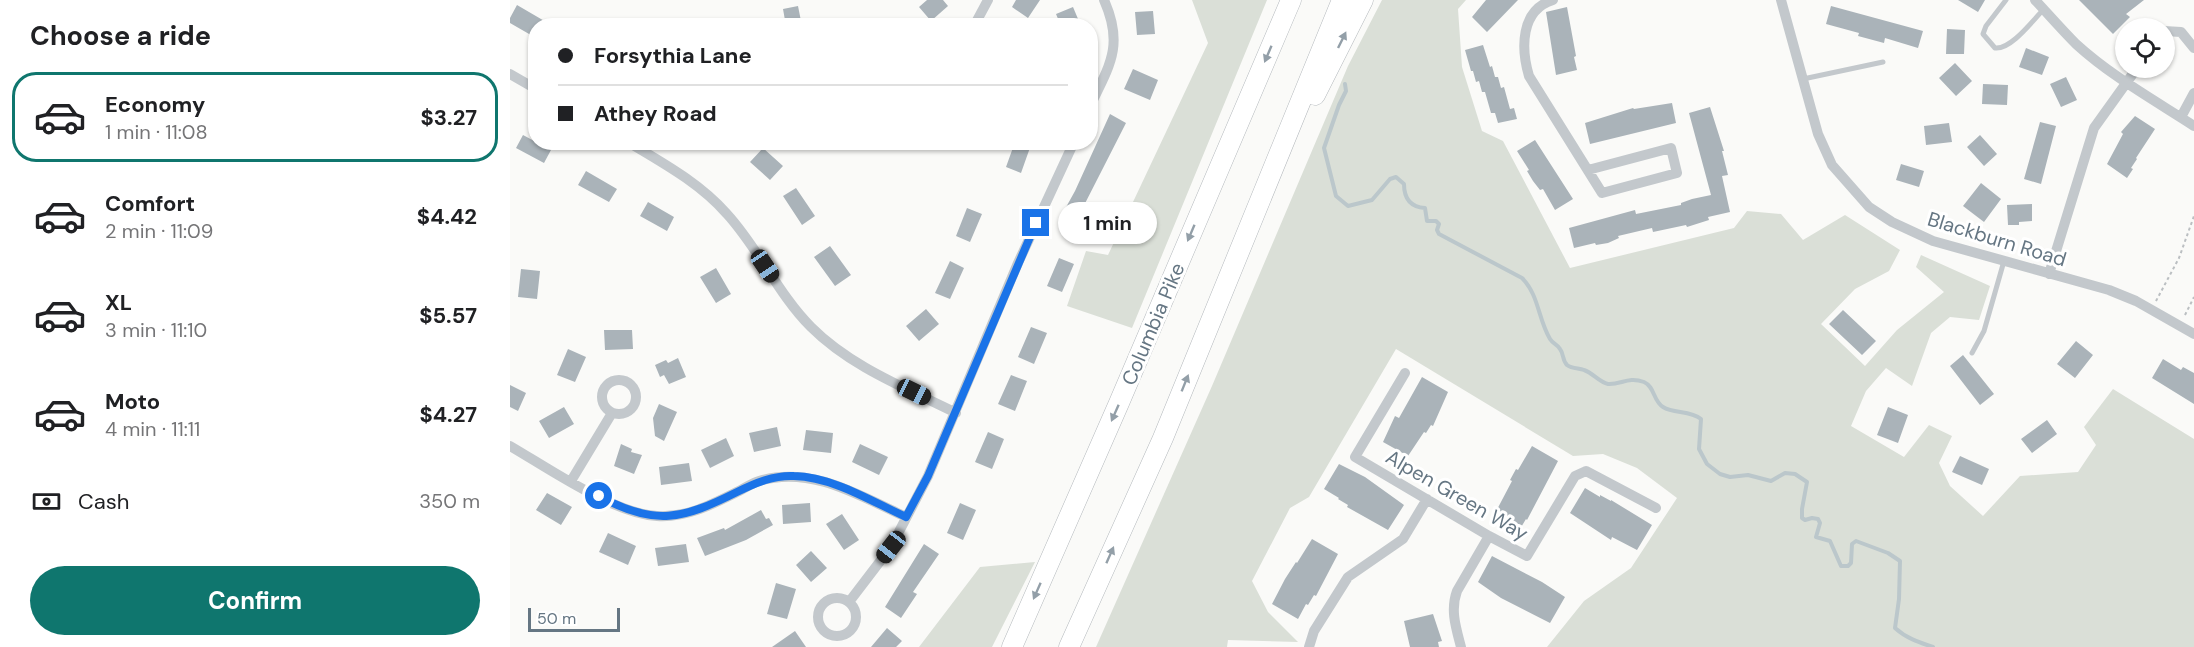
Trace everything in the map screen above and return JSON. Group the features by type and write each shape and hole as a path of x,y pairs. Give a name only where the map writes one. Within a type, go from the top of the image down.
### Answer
{"highway":[{"name":"Columbia Pike","path":"1012,647 1291,0"},
{"path":"1069,647 1163,438 1342,0"},
{"path":"1243,243 1363,0"}],"street":[{"path":"978,18 988,0"},
{"path":"1098,89 1110,64 1115,42 1112,19 1104,0"},
{"path":"1553,0 1540,6 1532,14 1527,25 1525,62 1529,76 1602,193 1677,173 1671,148 1588,170"},
{"name":"Blackburn Road","path":"1781,0 1818,134 1832,165 1869,207 1892,222 1933,241 2109,290 2152,309 2194,334"},
{"path":"2036,0 2076,44 2126,82 2194,126"},
{"path":"2175,32 2181,32 2194,48"},
{"path":"510,74 528,84"},
{"path":"2049,274 2094,128 2129,78"},
{"path":"2181,117 2194,93"},
{"path":"641,150 681,174 726,212 743,233 788,300 811,327 838,351 872,372 956,413"},
{"path":"849,602 891,547 928,476 1018,263 1070,150"},
{"name":"Alpen Green Way","path":"1405,373 1355,457 1489,536 1527,556 1575,476 1586,471 1656,508"},
{"path":"571,481 612,413"},
{"path":"510,446 571,481 636,514 658,517 681,515 703,509 759,481 793,475 827,481 906,517"},
{"path":"1309,647 1314,631 1348,577 1403,539 1427,499"},
{"path":"1461,647 1454,620 1454,600 1489,536"}],"lane":[{"path":"2006,0 1986,26 1983,34 1995,48 2001,49 2009,45 2044,9"},
{"path":"1803,79 1883,62"},
{"path":"1972,353 1984,332 2004,261"}],"path":[{"path":"2152,309 2179,258 2194,216"},
{"path":"2179,325 2194,297"}],"shaded area":[{"path":"1192,0 1267,0 1132,328 1067,306 1086,251 1108,255 1208,43"},
{"path":"1382,0 1466,0 1458,9 1462,67 1482,131 1503,141 1570,268 1734,228 1747,211 1781,214 1803,240 1845,215 1900,250 1889,271 1855,289 1821,324 1865,366 1897,330 1944,292 1916,267 1921,255 1990,286 1979,320 1950,317 1931,333 1912,386 1886,368 1866,391 1851,426 1904,457 1929,425 1952,436 1939,463 1950,486 1983,516 2020,476 2078,472 2096,445 2084,427 2113,389 2194,439 2194,647 1547,647 1584,601 1631,568 1677,498 1637,468 1603,454 1573,456 1396,349 1309,497 1290,508 1252,581 1268,612 1298,642 1228,640 1227,647 1096,647 1212,386 1348,66"},
{"path":"1035,562 992,647 919,647 980,567"}],"building":[{"path":"927,0 943,0 948,6 934,18 928,18 919,7"},
{"path":"1016,0 1040,0 1028,18 1012,7"},
{"path":"1486,0 1518,0 1487,32 1472,17"},
{"path":"1958,0 1985,0 1978,12"},
{"path":"2079,0 2144,0 2126,14 2129,18 2115,18 2113,34"},
{"path":"517,5 539,18 528,18 528,33 510,23 510,18"},
{"path":"798,6 800,18 785,18 783,9"},
{"path":"1831,6 1923,31 1918,48 1885,38 1884,43 1826,24"},
{"path":"1073,7 1078,18 1058,18 1056,14"},
{"path":"1567,7 1577,70 1556,75 1546,12"},
{"path":"1153,11 1155,34 1137,35 1135,12"},
{"path":"1947,29 1965,30 1964,54 1946,54"},
{"path":"1483,45 1490,67 1492,66 1495,77 1498,77 1501,88 1504,87 1510,109 1514,108 1517,119 1498,123 1495,113 1491,113 1485,92 1482,92 1479,81 1476,82 1465,50"},
{"path":"2026,48 2049,57 2042,75 2019,67"},
{"path":"1955,63 1972,81 1956,96 1939,78"},
{"path":"1133,69 1158,80 1150,100 1124,89"},
{"path":"2066,77 2077,100 2061,107 2050,84"},
{"path":"1983,84 2008,85 2007,105 1982,104"},
{"path":"1672,103 1676,123 1590,144 1585,123 1633,108"},
{"path":"1710,107 1724,151 1722,151 1728,175 1722,176 1730,212 1708,217 1709,220 1687,227 1686,225 1653,232 1652,228 1618,236 1619,238 1608,243 1596,245 1595,243 1574,248 1569,228 1635,210 1636,214 1681,205 1692,199 1711,195 1689,113"},
{"path":"1110,114 1126,123 1074,225 1060,218 1094,150 1098,150 1098,140"},
{"path":"2135,116 2155,129 2136,158 2127,178 2107,164 2123,134 2121,132"},
{"path":"2040,122 2056,126 2041,184 2024,179"},
{"path":"1949,123 1952,142 1926,145 1924,126"},
{"path":"523,135 528,138 528,150 551,150 544,163 516,148"},
{"path":"1980,135 1997,154 1984,166 1967,147"},
{"path":"1535,140 1573,199 1555,210 1543,189 1540,190 1533,181 1517,151"},
{"path":"761,150 765,150 783,166 770,180 750,162"},
{"path":"1012,150 1029,150 1021,173 1006,167"},
{"path":"1901,164 1924,171 1919,187 1896,180"},
{"path":"586,171 617,189 609,202 578,185"},
{"path":"1981,183 2001,199 1984,222 1963,206"},
{"path":"796,188 815,216 802,225 783,196"},
{"path":"648,202 674,217 667,231 640,216"},
{"path":"2032,204 2032,221 2019,222 2019,225 2008,225 2007,205"},
{"path":"967,208 982,214 970,242 956,236"},
{"path":"830,246 851,275 835,286 814,257"},
{"path":"1059,258 1074,264 1062,292 1047,286"},
{"path":"950,261 964,268 950,299 935,293"},
{"path":"716,268 731,294 716,303 700,277"},
{"path":"521,269 540,271 537,299 518,297"},
{"path":"926,309 939,324 919,341 906,326"},
{"path":"1843,310 1876,341 1862,355 1829,324"},
{"path":"1031,327 1047,333 1034,364 1018,357"},
{"path":"604,330 632,330 633,349 605,350"},
{"path":"2076,341 2093,355 2075,378 2057,364"},
{"path":"568,349 586,357 575,382 557,375"},
{"path":"1963,355 1994,394 1980,405 1950,366"},
{"path":"678,358 686,377 669,384 664,375 660,377 655,365 666,360 668,363"},
{"path":"2163,359 2181,370 2183,367 2194,373 2194,404 2152,378"},
{"path":"1011,375 1027,381 1015,411 998,404"},
{"path":"1422,377 1448,392 1433,426 1431,425 1426,433 1424,432 1408,456 1383,442 1395,416 1399,418"},
{"path":"510,385 526,393 518,411 510,407"},
{"path":"659,404 677,412 664,441 655,436 653,418"},
{"path":"564,407 574,424 549,438 539,421"},
{"path":"1888,407 1908,415 1898,443 1877,435"},
{"path":"2047,420 2057,434 2032,453 2021,439"},
{"path":"777,427 781,446 754,452 749,433"},
{"path":"806,430 833,433 831,453 803,450"},
{"path":"988,432 1004,439 992,469 975,462"},
{"path":"726,438 734,456 710,468 701,450"},
{"path":"621,444 632,449 631,452 642,455 634,474 614,466"},
{"path":"860,444 888,457 879,475 852,462"},
{"path":"1532,446 1558,461 1527,520 1517,534 1492,519 1516,469 1518,470"},
{"path":"1960,456 1989,469 1982,485 1952,472"},
{"path":"689,463 692,481 661,485 659,467"},
{"path":"1339,464 1365,477 1404,505 1388,530 1347,507 1348,505 1324,489"},
{"path":"1585,488 1600,497 1600,495 1611,500 1652,525 1637,550 1612,537 1611,540 1570,513"},
{"path":"547,493 572,507 561,525 536,510"},
{"path":"810,503 811,522 783,524 782,505"},
{"path":"960,503 976,510 963,540 947,533"},
{"path":"761,510 773,525 746,540 705,556 697,538 724,528 725,530"},
{"path":"842,514 859,540 844,550 826,524"},
{"path":"608,533 636,546 628,565 599,552"},
{"path":"1312,539 1338,554 1316,596 1314,595 1308,605 1306,604 1298,619 1272,604 1285,579"},
{"path":"686,544 689,562 658,566 655,548"},
{"path":"924,544 939,554 913,592 917,594 901,618 885,607"},
{"path":"811,551 827,568 811,582 796,565"},
{"path":"1492,556 1542,582 1565,597 1550,623 1501,598 1478,582"},
{"path":"776,583 796,589 787,619 767,614"},
{"path":"1433,614 1442,641 1438,642 1439,647 1410,647 1404,621"},
{"path":"887,628 902,641 896,647 871,647"},
{"path":"795,631 806,647 772,647"}],"waterway":[{"path":"1345,84 1346,91 1324,148 1336,196 1348,206 1372,200 1390,179 1396,177 1404,184 1405,194 1409,201 1415,206 1425,208 1427,221 1436,221 1439,224 1437,230 1439,234 1522,278 1532,292 1550,339 1559,348 1567,365 1587,371 1608,384 1629,380 1644,382 1648,384 1663,407 1697,416 1701,419 1699,449 1707,464 1720,474 1730,477 1748,475 1771,481 1785,473 1795,474 1807,482 1802,518 1805,520 1818,519 1820,523 1816,537 1830,541 1841,566 1848,566 1851,563 1852,544 1856,541 1888,553 1900,561 1899,599 1895,628 1908,637 1933,647"}],"route":[{"path":"599,496 636,514 658,517 681,515 703,509 759,481 793,475 827,481 906,517 928,476 956,413 1036,223"}]}
